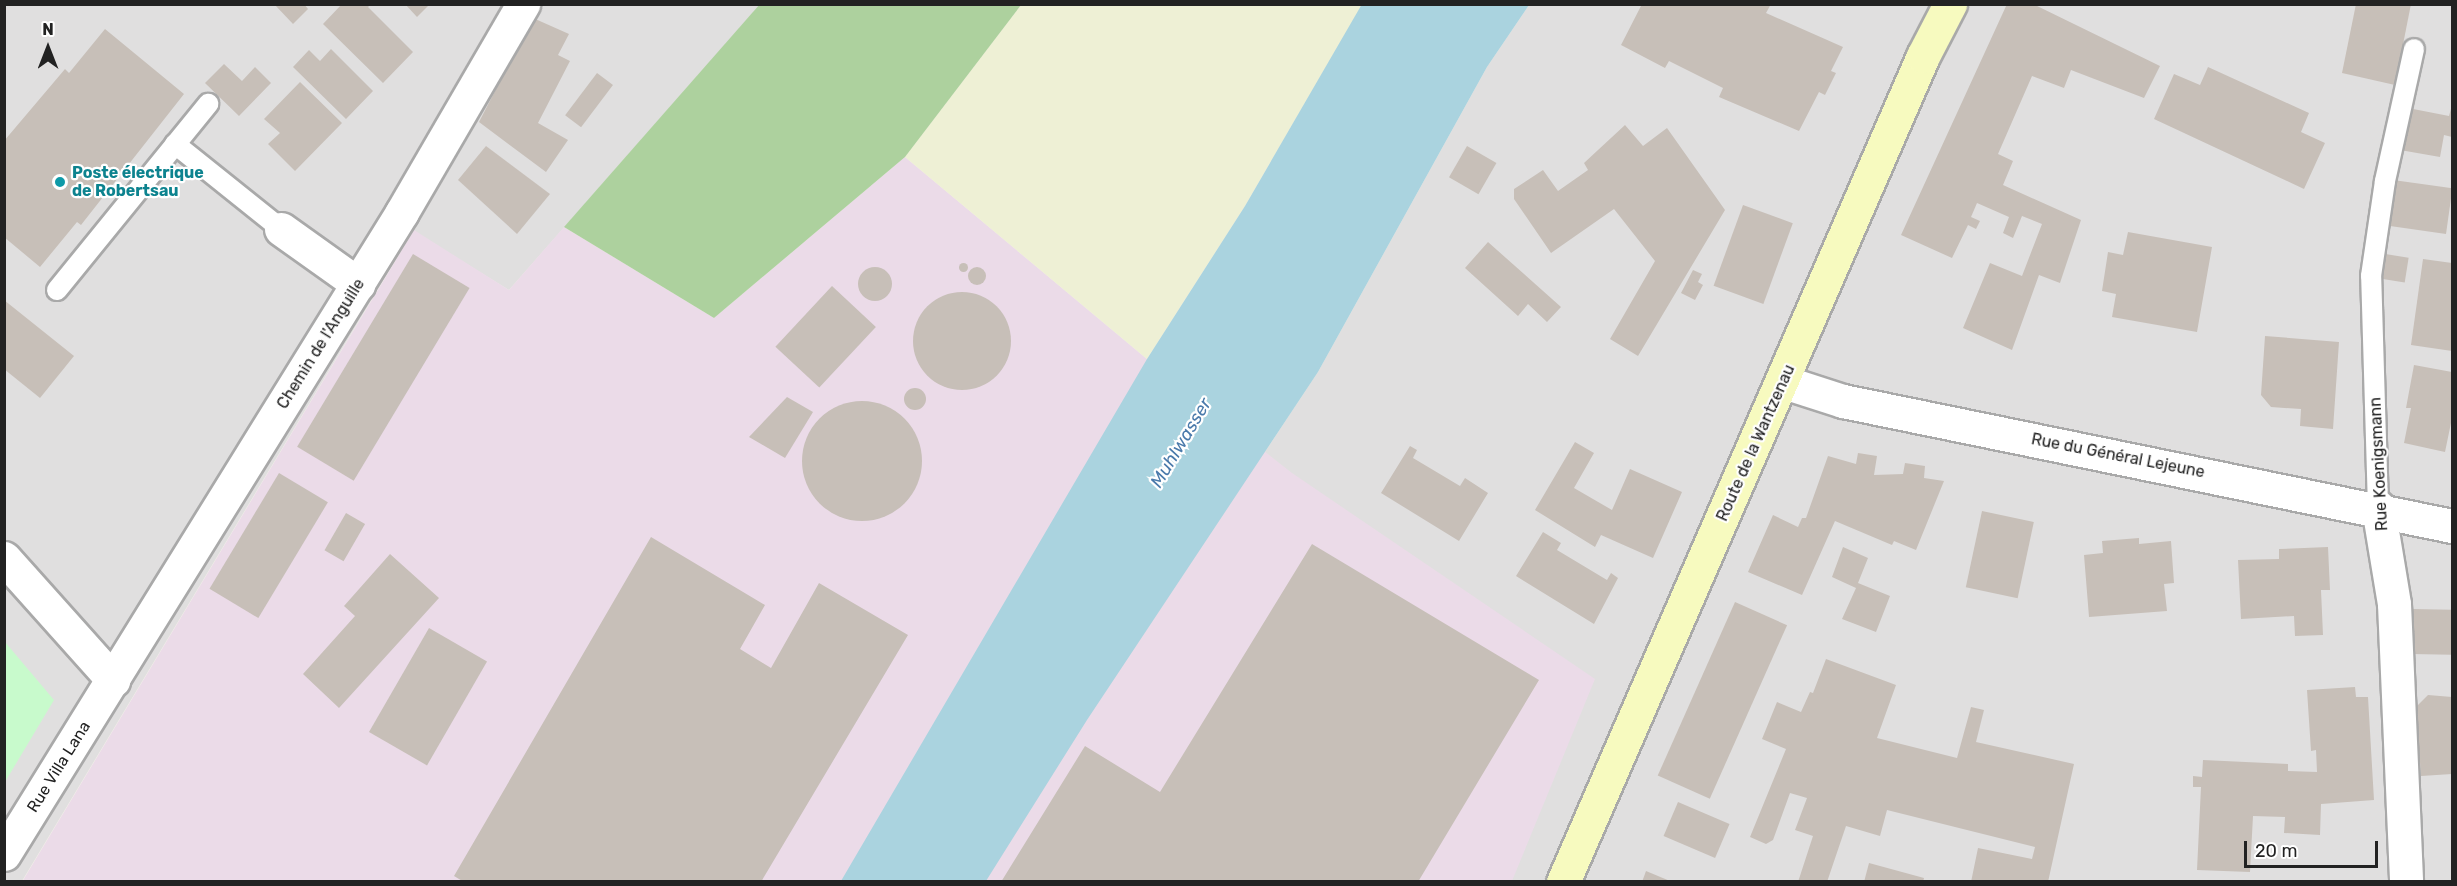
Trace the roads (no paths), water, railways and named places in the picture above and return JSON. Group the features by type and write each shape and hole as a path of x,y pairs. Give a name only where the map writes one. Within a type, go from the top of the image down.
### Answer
{"main road":[{"name":"Route de la Wantzenau","path":"1563,882 1784,382 1923,56 1950,4"}],"street":[{"name":"Chemin de l'Anguille","path":"113,680 358,284 523,4"},
{"path":"281,229 358,284"},
{"name":"Rue du Général Lejeune","path":"1784,382 1843,401 2378,507 2452,525"},
{"name":"Rue Koenigsmann","path":"2378,507 2394,604 2406,882"},
{"path":"4,558 113,680"},
{"name":"Rue Villa Lana","path":"4,854 113,680"}],"lane":[{"name":"Rue Koenigsmann","path":"2378,507 2371,276 2385,181 2414,49"},
{"path":"57,290 208,104"},
{"path":"175,144 281,229"}],"water":[{"name":"Muhlwasser","path":"1362,4 1529,5 1487,67 1318,372 1087,720 986,881 841,881 1147,359 1245,206"}],"place":[{"name":"Poste électrique de Robertsau","path":"60,182"}]}
